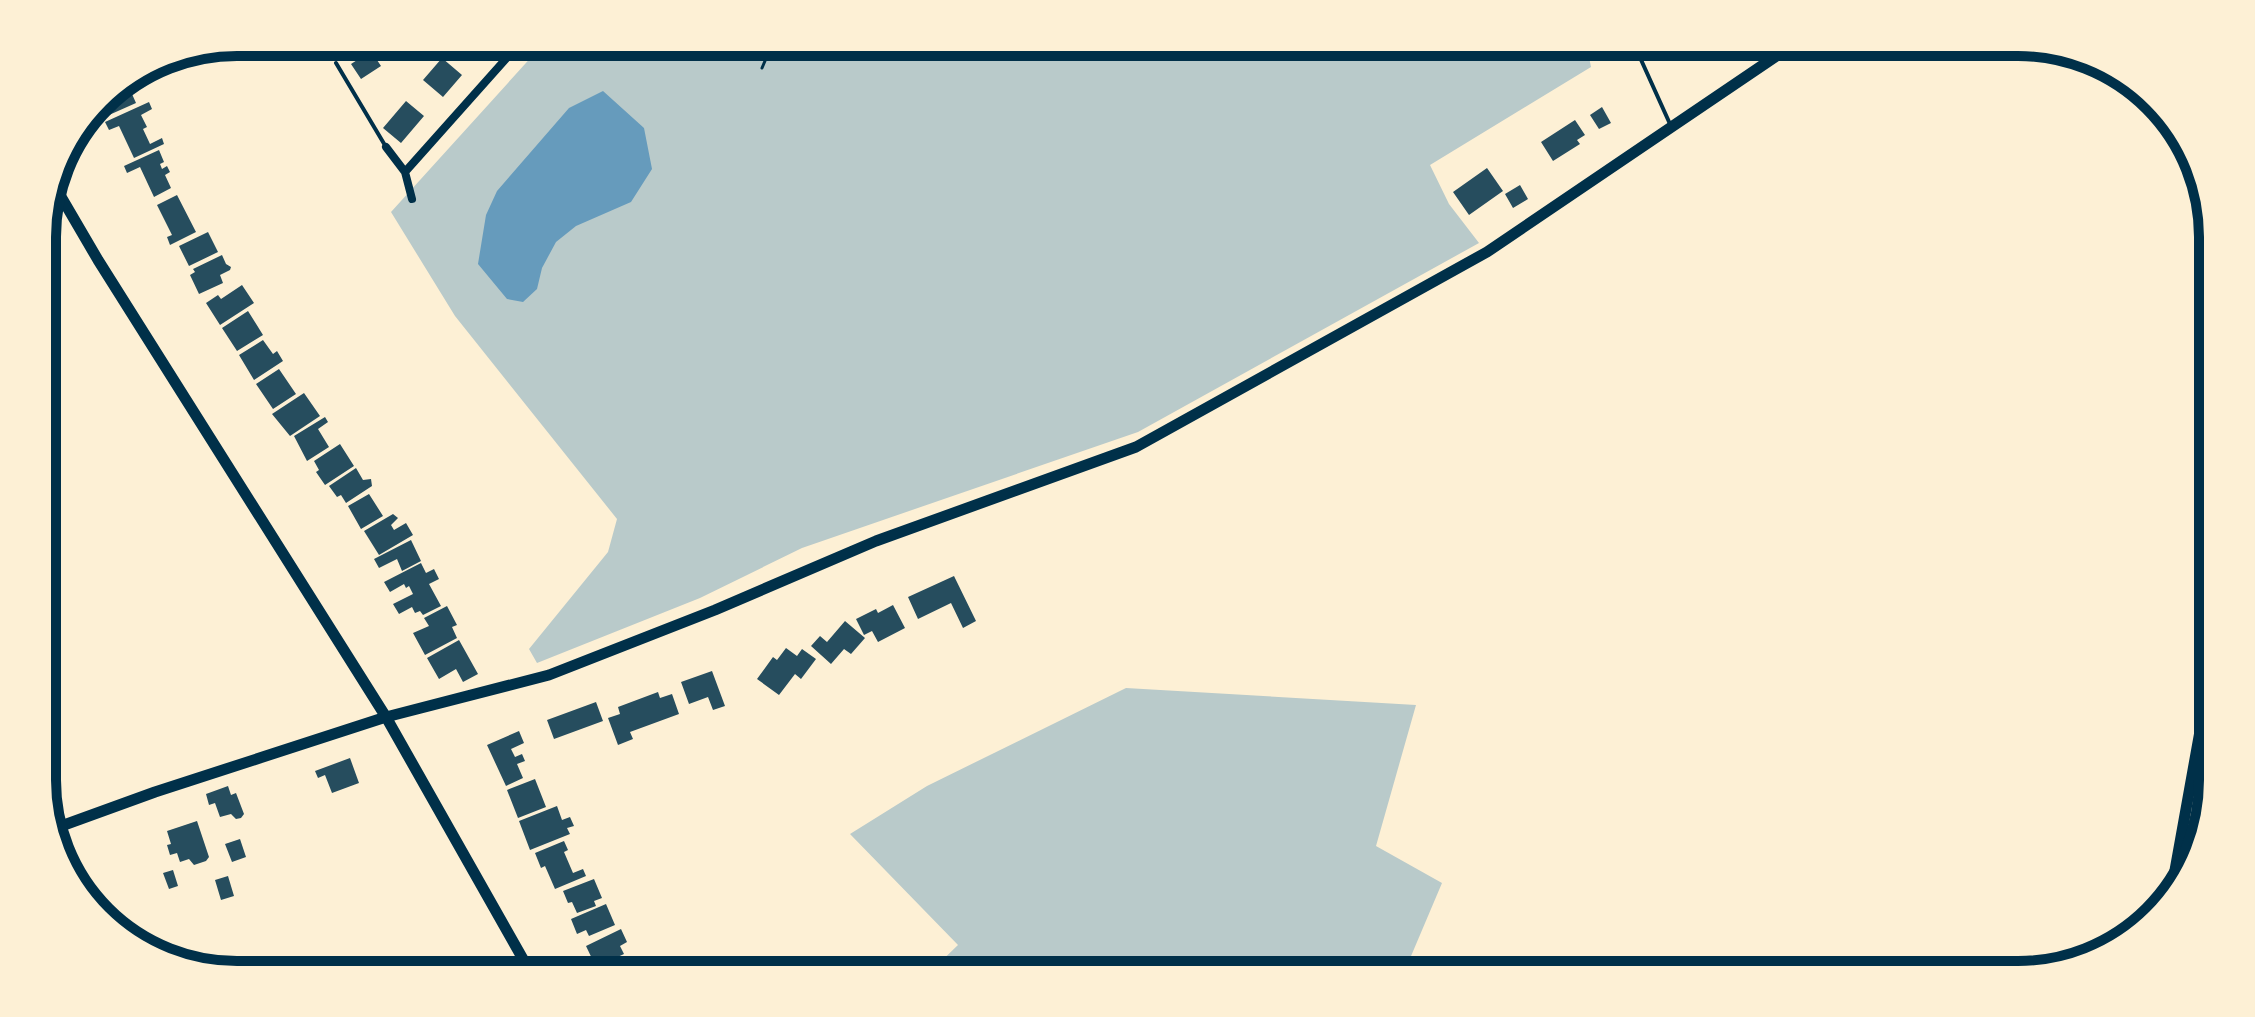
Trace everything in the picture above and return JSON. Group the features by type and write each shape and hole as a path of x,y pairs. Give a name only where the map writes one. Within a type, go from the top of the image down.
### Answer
{"street":[{"path":"405,172 509,56"},
{"path":"62,826 386,717 549,675 715,610 876,541 1136,447 1487,252 1776,56"},
{"path":"386,147 405,172 412,199"},
{"path":"61,196 386,717 524,961"},
{"path":"2175,870 2199,737"}],"lane":[{"path":"1639,56 1671,127"},
{"path":"336,63 386,147"}],"path":[{"path":"762,68 767,56"}],"shaded area":[{"path":"532,56 1589,56 1591,67 1430,165 1449,204 1479,243 1138,432 802,548 700,598 537,663 529,649 608,552 617,519 455,316 391,212"},
{"path":"1126,688 1416,705 1376,846 1442,883 1409,961 941,961 958,945 850,834 927,786"}],"water":[{"path":"603,91 644,128 652,169 631,202 576,226 556,242 542,268 537,289 523,302 507,299 478,264 486,215 497,191 569,108"}],"building":[{"path":"363,56 374,56 381,66 361,79 351,64"},
{"path":"442,58 462,75 443,97 423,80"},
{"path":"130,91 136,103 100,119"},
{"path":"406,101 424,116 401,143 383,128"},
{"path":"149,102 152,109 141,115 147,127 143,129 150,144 162,138 164,144 134,158 119,126 109,130 105,122"},
{"path":"1602,107 1611,123 1599,129 1590,115"},
{"path":"1575,120 1585,135 1577,140 1580,144 1553,161 1541,142"},
{"path":"159,150 164,162 160,164 162,169 167,166 170,172 165,175 171,188 154,197 140,167 127,173 124,166"},
{"path":"1487,168 1503,191 1469,215 1453,192"},
{"path":"1520,185 1528,199 1513,208 1505,194"},
{"path":"177,195 196,232 170,245 167,237 172,235 157,205"},
{"path":"208,232 218,252 189,266 179,246"},
{"path":"222,255 231,267 220,275 223,283 199,294 190,275 195,272 193,269"},
{"path":"242,285 254,303 220,325 206,303 218,295 221,299"},
{"path":"248,311 263,335 237,351 222,328"},
{"path":"263,340 273,354 277,351 283,361 254,380 239,355"},
{"path":"279,369 296,394 273,409 256,384"},
{"path":"304,393 320,416 290,436 272,414"},
{"path":"325,417 328,422 318,429 329,447 307,461 294,436"},
{"path":"340,444 354,466 325,485 316,472 319,470 314,461"},
{"path":"356,468 363,480 371,479 372,486 346,503 329,486"},
{"path":"369,494 383,516 361,529 348,506"},
{"path":"393,514 398,518 391,525 394,530 406,523 413,535 379,555 364,531"},
{"path":"411,540 421,561 402,571 397,559 379,568 374,559"},
{"path":"421,563 426,573 434,569 439,579 429,584 441,606 423,615 420,611 415,613 412,607 399,614 393,604 413,594 404,584 390,592 384,582"},
{"path":"954,576 976,621 963,628 951,603 918,619 908,597"},
{"path":"893,605 905,628 878,642 872,631 864,635 856,619"},
{"path":"447,606 457,625 452,627 457,638 425,655 413,633 429,626 424,618"},
{"path":"845,621 865,638 851,654 844,649 831,664 811,646 820,636 827,642"},
{"path":"459,640 478,674 463,682 456,669 439,679 427,658"},
{"path":"786,648 797,656 802,649 816,659 801,679 795,674 779,695 757,679 773,657 777,660"},
{"path":"712,671 725,706 713,710 708,697 689,704 681,682"},
{"path":"658,692 660,698 672,694 679,714 630,732 633,739 618,745 608,718 620,714 618,707"},
{"path":"596,702 603,721 554,739 547,720"},
{"path":"519,731 524,743 511,749 515,757 522,754 525,761 517,764 523,778 506,786 487,745"},
{"path":"350,758 359,783 332,793 325,775 318,778 315,771"},
{"path":"535,779 546,807 518,818 507,790"},
{"path":"228,786 231,795 236,793 244,814 241,818 236,819 231,814 220,817 215,803 209,805 206,794"},
{"path":"557,806 562,820 570,817 574,826 567,828 570,834 530,850 519,821"},
{"path":"197,821 209,857 194,865 189,859 180,862 177,853 170,855 167,831"},
{"path":"240,839 246,857 232,862 225,844"},
{"path":"564,841 568,850 564,852 573,873 583,869 586,876 555,889 545,866 541,868 535,853"},
{"path":"173,870 178,886 169,889 163,873"},
{"path":"228,876 234,896 221,900 215,880"},
{"path":"594,879 602,898 594,901 596,906 577,913 563,891"},
{"path":"606,904 615,925 589,936 586,930 577,934 571,919"},
{"path":"621,929 627,942 620,946 624,954 609,961 593,961 586,946"}]}
